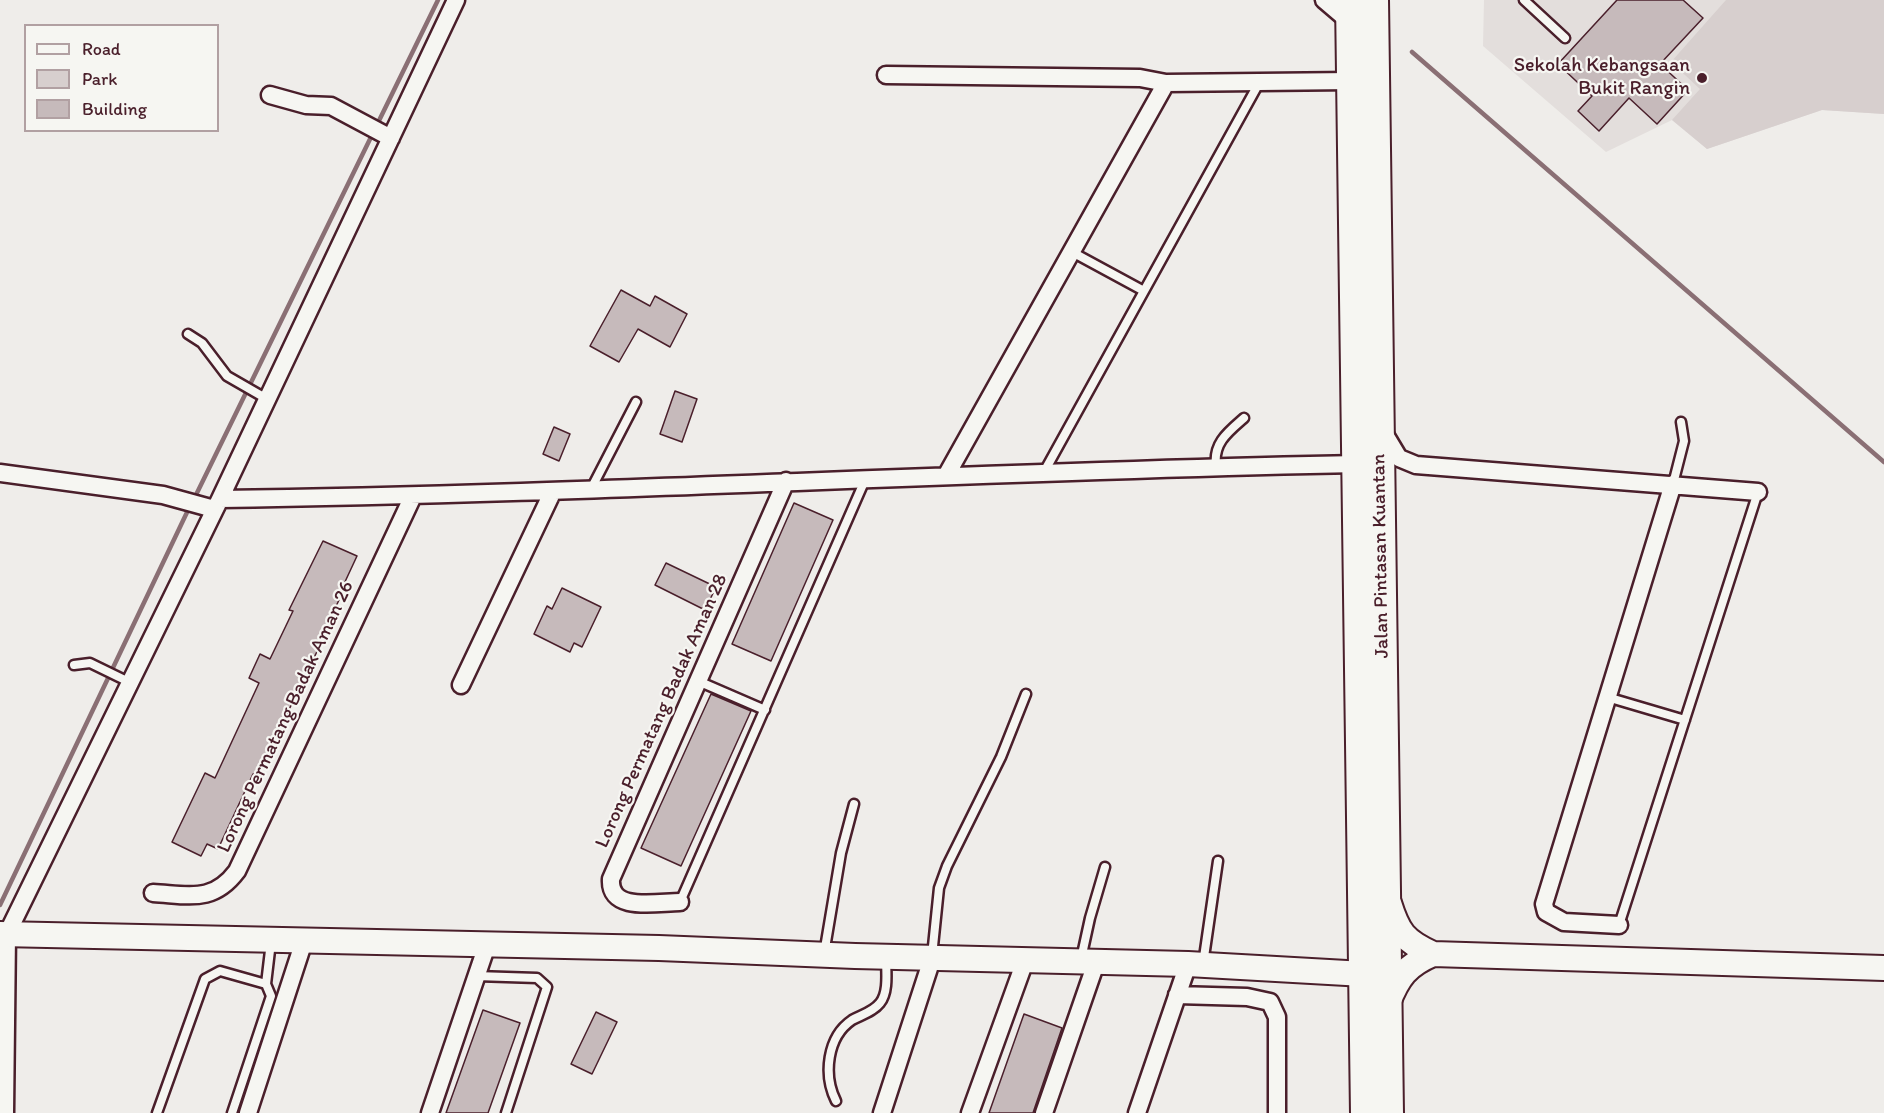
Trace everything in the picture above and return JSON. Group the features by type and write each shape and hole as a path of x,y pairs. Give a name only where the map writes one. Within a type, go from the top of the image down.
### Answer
{"highway":[{"name":"Jalan Pintasan Kuantan","path":"1373,0 1388,1113"},
{"name":"Jalan Pintasan Kuantan","path":"1351,12 1366,1113"}],"street":[{"path":"4,1104 3,934 217,504 261,396 391,138 456,0"},
{"path":"1324,0 1351,12"},
{"path":"886,75 1140,78 1166,83 1352,81"},
{"path":"946,476 1166,83"},
{"path":"270,95 306,105 331,106 391,138"},
{"path":"1378,421 1392,451 1399,458 1416,465 1758,492"},
{"path":"0,473 163,495 190,502 217,504 786,481 1216,466 1357,464"},
{"path":"1380,503 1394,476 1400,470 1416,465"},
{"name":"Lorong Permatang Badak Aman 28","path":"680,902 619,900 613,894 611,879 786,481"},
{"path":"1619,925 1557,920 1546,912 1544,904 1673,484"},
{"path":"461,684 553,491"},
{"name":"Lorong Permatang Badak Aman 26","path":"153,893 195,896 212,894 226,886 237,871 412,496"},
{"path":"1386,892 1401,932 1408,942 1433,954 1884,968"},
{"path":"3,934 152,936 271,942 658,948 1025,962 1086,956 1195,965 1364,974"},
{"path":"248,1113 304,941"},
{"path":"430,1113 487,945"},
{"path":"1387,1006 1394,986 1408,966 1433,954"},
{"path":"1044,1113 1086,956"},
{"path":"882,1113 932,959"},
{"path":"970,1113 1025,962"},
{"path":"1137,1113 1177,995 1195,965"},
{"path":"1177,995 1247,997 1270,1002 1277,1017 1277,1113"}],"lane":[{"path":"1524,0 1565,38"},
{"path":"1044,472 1259,82"},
{"path":"1072,252 1144,291"},
{"path":"188,334 202,344 227,376 261,396"},
{"path":"591,490 636,402"},
{"path":"1216,466 1214,455 1219,442 1244,418"},
{"path":"1673,484 1684,441 1681,422"},
{"path":"680,902 865,480"},
{"path":"1619,925 1758,492"},
{"path":"74,665 90,663 129,682"},
{"path":"698,681 765,710"},
{"path":"932,959 939,888 1001,757 1026,694"},
{"path":"1607,697 1685,720"},
{"path":"823,955 841,853 854,804"},
{"path":"1195,965 1218,861"},
{"path":"1086,956 1105,867"},
{"path":"232,1113 271,996 266,984 271,942"},
{"path":"836,1101 829,1079 833,1045 839,1033 846,1026 880,1003 885,991 886,957"},
{"path":"157,1113 205,979 220,971 266,984"},
{"path":"476,976 537,978 542,980 547,987 506,1113"}],"shaded area":[{"name":"Sekolah Kebangsaan Bukit Rangin","path":"1484,0 1884,0 1884,114 1822,110 1707,149 1672,120 1606,152 1483,46"}],"green space":[{"path":"1726,0 1884,0 1884,114 1822,110 1707,149 1672,120 1700,89 1671,62"}],"building":[{"path":"1617,0 1683,0 1703,18 1660,64 1688,90 1657,124 1629,98 1599,131 1578,111 1592,96 1558,64"},
{"path":"621,290 650,306 655,296 687,314 670,347 638,329 619,362 590,346"},
{"path":"675,391 697,399 682,442 660,434"},
{"path":"554,427 570,434 559,461 543,454"},
{"path":"794,503 833,520 771,661 732,644"},
{"path":"323,541 357,556 337,599 339,600 322,636 324,637 257,776 253,774 218,849 207,844 201,856 172,842 205,773 215,778 259,683 249,678 260,654 270,659 293,611 289,610"},
{"path":"666,563 716,587 705,610 655,585"},
{"path":"562,588 601,607 582,647 574,643 570,652 534,634 547,606 552,609"},
{"path":"711,694 751,711 681,866 641,848"},
{"path":"483,1010 520,1023 488,1113 446,1113"},
{"path":"596,1012 617,1022 592,1074 571,1064"},
{"path":"1024,1014 1062,1028 1033,1113 989,1113"}],"waterway":[{"path":"194,499 438,0"},
{"path":"1412,52 1884,462"},
{"path":"0,905 190,506"}],"place":[{"name":"Sekolah Kebangsaan Bukit Rangin","path":"1702,78"}]}
